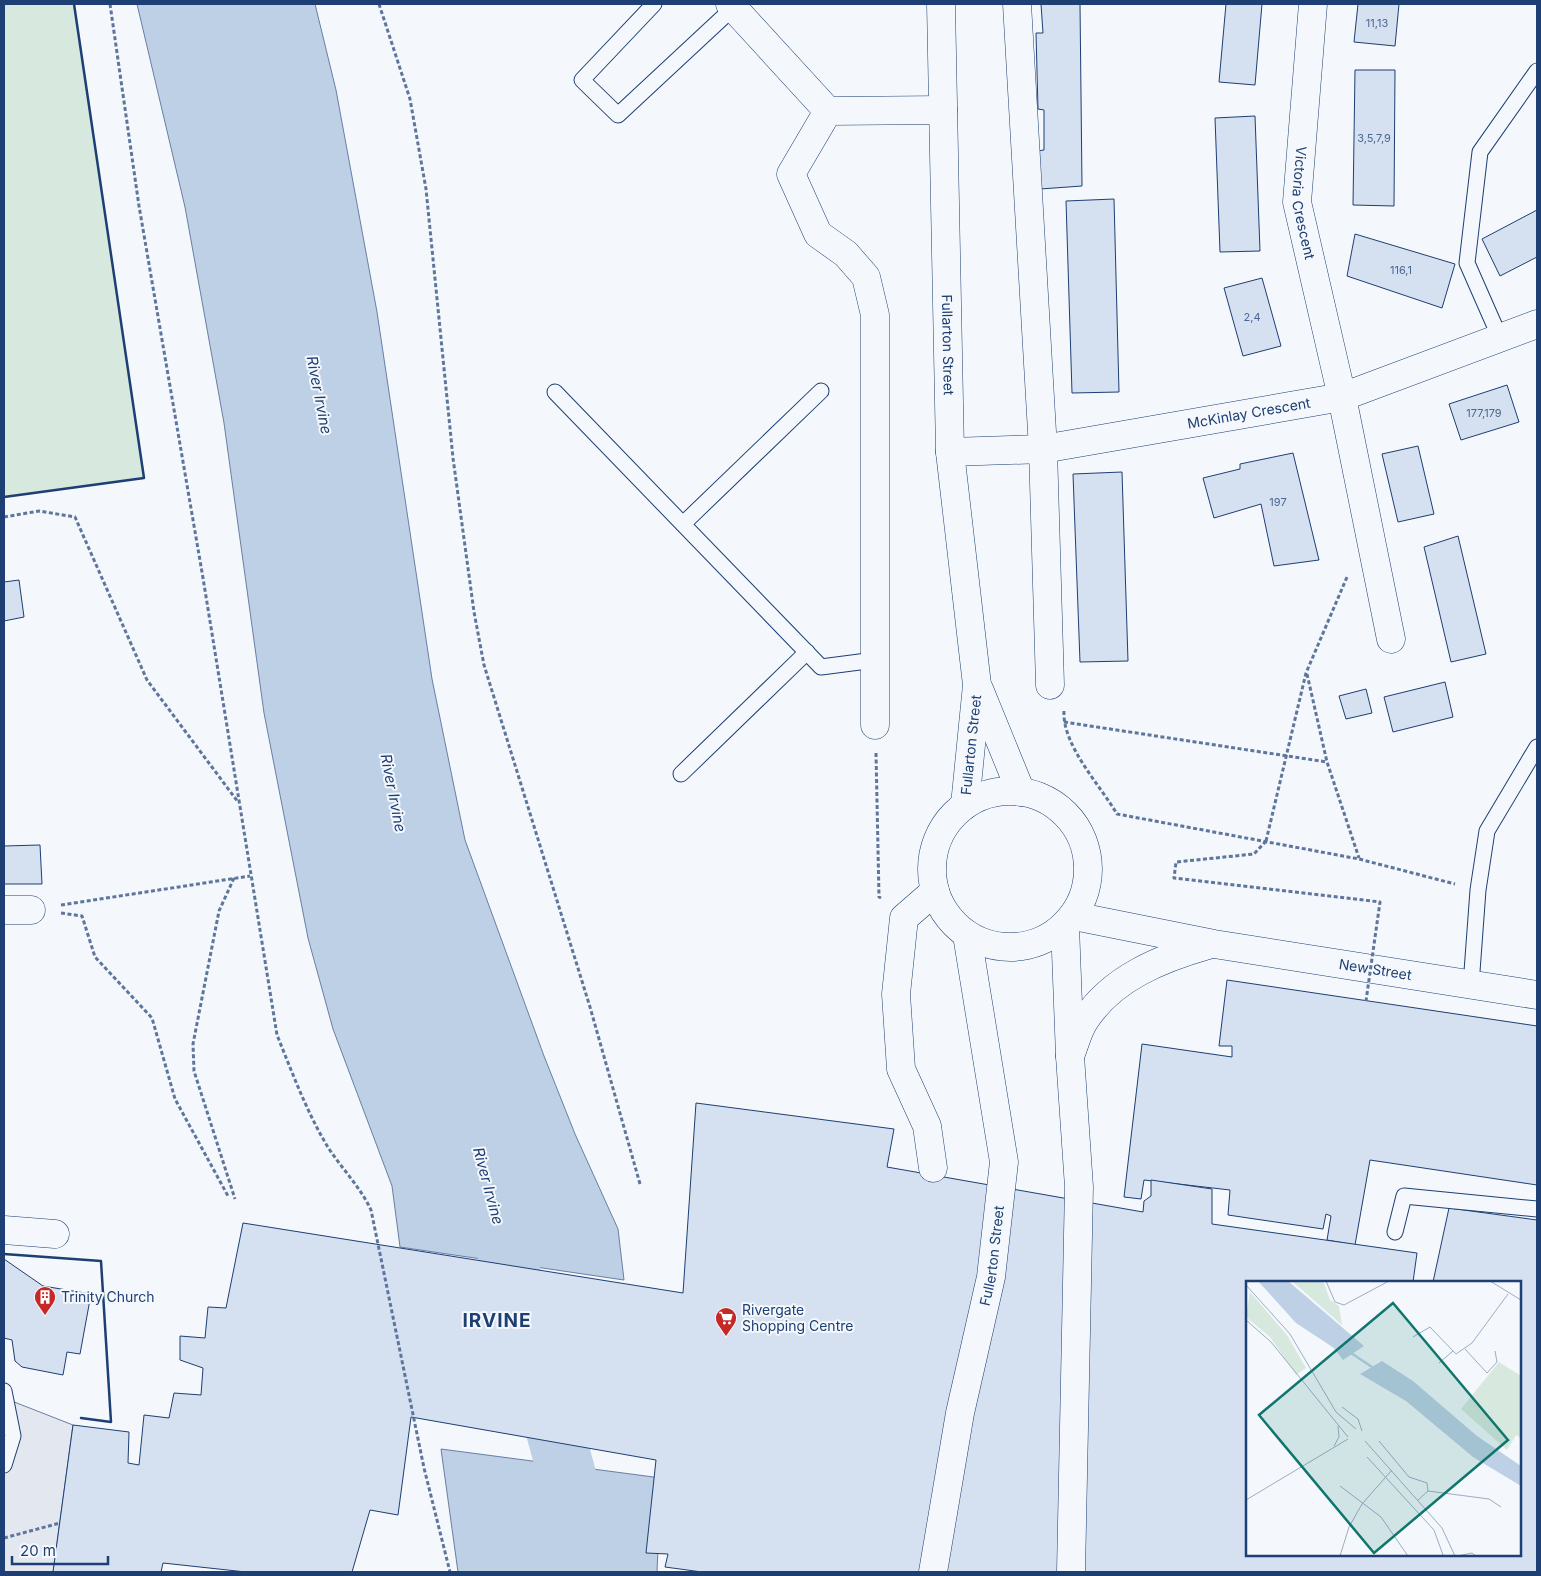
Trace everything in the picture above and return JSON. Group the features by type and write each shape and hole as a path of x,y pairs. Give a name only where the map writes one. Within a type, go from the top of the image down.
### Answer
{"street":[{"name":"Fullarton Street","path":"941,4 950,452 977,685 965,805"},
{"path":"1017,4 1043,449 1050,685"},
{"name":"Victoria Crescent","path":"1313,4 1297,202 1342,398 1391,639"},
{"path":"732,6 828,111 943,110"},
{"path":"828,111 792,174 818,234 846,254 866,278 875,315 876,725"},
{"name":"McKinlay Crescent","path":"950,452 1043,449 1342,398 1537,324"},
{"name":"Fullarton Street","path":"977,685 1021,792"},
{"path":"1001,791 1021,792 1046,800 1068,816 1083,839 1089,865 1086,892 1069,921 1043,941 1017,948 991,946 967,935 953,924 942,909 935,892 932,867 936,843 948,822 965,805 983,796 1001,791"},
{"path":"933,1168 927,1126 901,1069 896,994 904,918 935,892"},
{"path":"4,910 31,910"},
{"path":"1069,921 1070,1056 1079,1187 1071,1572"},
{"name":"New Street","path":"1069,921 1537,995"},
{"name":"Fullerton Street","path":"933,1572 960,1413 991,1277 1004,1162 967,935"},
{"name":"New Street","path":"1070,1056 1084,1022 1097,1004 1125,980 1174,954 1214,944"},
{"path":"4,1230 55,1234"}],"lane":[{"path":"654,4 582,80 618,115 732,6"},
{"path":"1500,338 1467,263 1480,152 1537,71"},
{"path":"682,524 821,391"},
{"path":"555,392 821,667 875,660"},
{"path":"680,774 807,652"},
{"path":"1471,985 1478,890 1487,831 1537,747"},
{"path":"1395,1232 1404,1196 1537,1209"},
{"path":"4,1391 13,1436 4,1465"}],"path":[{"path":"110,4 139,206 277,1035 300,1093 326,1144 364,1195 371,1210 424,1468 450,1572"},
{"path":"379,4 410,100 426,189 453,458 474,612 484,665 590,1006 640,1184"},
{"path":"4,517 39,512 75,517 147,680 239,804"},
{"path":"1350,569 1306,673 1266,841 1254,854 1176,862 1174,878 1380,902 1366,1002"},
{"path":"1306,673 1326,762 1359,859"},
{"path":"1050,685 1064,705 1063,722 1085,767 1094,777 1117,814 1359,859 1478,890"},
{"path":"1063,722 1326,762"},
{"path":"876,725 879,897 904,918"},
{"path":"31,910 251,876"},
{"path":"234,878 219,911 193,1044 194,1071 235,1199"},
{"path":"31,910 82,916 95,957 152,1018 174,1098 228,1196"},
{"path":"4,1538 60,1523"}],"shaded area":[{"path":"4,4 74,4 144,478 4,497"},
{"path":"4,1398 73,1425 53,1572 4,1572"}],"water":[{"path":"137,4 315,4 336,90 377,312 432,679 465,840 544,1056 575,1134 618,1229 624,1280 400,1247 392,1186 333,1029 308,938 264,713 224,423 185,207"},
{"path":"441,1449 661,1478 657,1572 458,1572"}],"building":[{"path":"1041,4 1080,4 1082,186 1040,189 1037,151 1044,150 1044,110 1038,109 1036,33 1043,33"},
{"path":"1226,4 1262,4 1255,85 1219,82"},
{"path":"1358,4 1399,4 1395,46 1354,42"},
{"path":"1355,70 1395,70 1394,206 1353,205"},
{"path":"1255,116 1260,251 1220,252 1215,118"},
{"path":"1114,199 1119,392 1072,393 1066,201"},
{"path":"1537,210 1537,257 1500,276 1482,239"},
{"path":"1355,234 1455,264 1442,308 1347,276"},
{"path":"1262,278 1281,346 1243,356 1224,288"},
{"path":"1507,385 1519,422 1461,440 1449,404"},
{"path":"1418,446 1434,514 1398,522 1382,454"},
{"path":"1293,453 1319,560 1274,566 1261,504 1214,518 1203,478 1240,469 1240,464"},
{"path":"1122,472 1128,661 1080,662 1073,474"},
{"path":"1458,536 1486,654 1451,662 1424,547"},
{"path":"19,580 24,617 4,621 4,582"},
{"path":"1445,682 1453,717 1393,732 1384,697"},
{"path":"1366,689 1372,713 1346,719 1339,696"},
{"path":"40,845 42,884 4,884 4,846"},
{"path":"1227,980 1537,1026 1537,1185 1370,1160 1355,1245 1327,1240 1331,1216 1326,1214 1323,1229 1228,1215 1230,1190 1144,1180 1141,1199 1124,1197 1142,1044 1232,1057 1232,1046 1219,1046"},
{"name":"Rivergate Shopping Centre","path":"696,1103 894,1129 887,1167 1143,1212 1144,1201 1151,1196 1151,1180 1212,1189 1212,1224 1417,1253 1413,1281 1246,1281 1246,1556 1521,1556 1521,1281 1433,1281 1449,1208 1537,1220 1537,1572 702,1572 665,1567 668,1554 646,1553 656,1460 411,1417 398,1515 370,1510 352,1572 246,1572 163,1563 161,1572 53,1572 73,1425 129,1432 128,1463 139,1465 144,1415 169,1418 174,1393 201,1395 203,1368 180,1360 180,1336 205,1338 208,1307 226,1308 243,1223 683,1293"},
{"name":"Trinity Church","path":"4,1259 43,1286 91,1294 80,1354 67,1352 63,1375 22,1367 15,1361 12,1340 4,1338"}],"waterway":[{"name":"River Irvine","path":"488,1186 585,1541 590,1572"}],"wall":[{"path":"4,497 144,478 74,4"},
{"path":"4,1254 101,1261 111,1422 81,1418"}],"place":[{"name":"Trinity Church","path":"45,1316"},
{"name":"Rivergate Shopping Centre","path":"726,1337"}],"district":[{"name":"IRVINE","path":"497,1320"}]}
